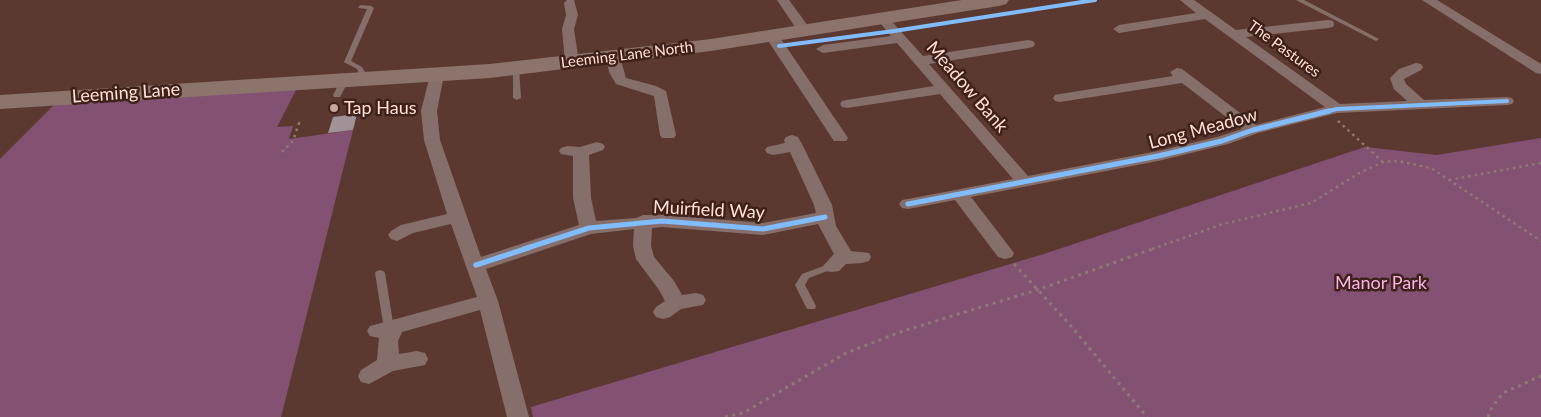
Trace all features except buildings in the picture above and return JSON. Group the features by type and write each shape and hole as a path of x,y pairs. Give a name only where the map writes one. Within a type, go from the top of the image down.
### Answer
{"highway":[{"name":"Leeming Lane North","path":"252,86 349,85 572,62 772,36 967,2 999,0"},
{"name":"Leeming Lane","path":"1,103 252,86"}],"street":[{"path":"783,0 804,30"},
{"name":"The Pastures","path":"1186,0 1236,34 1332,110"},
{"path":"1428,0 1540,70"},
{"path":"570,3 572,15 568,29 572,62"},
{"path":"1120,30 1209,15"},
{"name":"Meadow Bank","path":"882,18 1024,181"},
{"path":"1236,34 1328,24"},
{"path":"1306,27 1317,34"},
{"path":"772,36 840,138"},
{"path":"822,49 900,39"},
{"path":"920,61 1028,44"},
{"path":"613,57 616,72 621,81 651,89 661,94 668,130 683,123"},
{"path":"1416,68 1404,72 1397,78 1399,86 1419,104"},
{"path":"1059,98 1180,74 1253,130"},
{"path":"437,75 429,111 430,126 457,217 488,301 516,416"},
{"path":"847,104 867,107 945,89"},
{"name":"Long Meadow","path":"908,204 1158,156 1222,141 1253,130 1332,110 1419,104 1507,101"},
{"path":"773,150 793,143 823,205 825,217 835,242 846,260"},
{"path":"582,150 582,198 589,228"},
{"path":"960,195 1006,246"},
{"path":"397,235 407,230 457,217"},
{"name":"Muirfield Way","path":"476,266 589,228 642,221 686,222 763,229 825,217"},
{"path":"642,221 642,246 645,259 667,286 678,305"},
{"path":"388,364 386,329 488,301"},
{"path":"369,376 388,364 417,359"}],"lane":[{"path":"1299,0 1376,39"},
{"path":"349,85 360,68 347,62 371,8 362,7"},
{"path":"516,68 517,98"},
{"path":"811,306 800,285 805,276 846,260"},
{"path":"380,274 386,329"}],"path":[{"path":"1332,110 1383,162"},
{"path":"282,152 292,141 299,123 295,123"},
{"path":"724,417 743,413 846,353 903,331 1037,290 1223,224 1311,203 1361,172 1383,162 1398,161 1420,164 1431,168 1541,241"},
{"path":"1450,180 1541,163"},
{"path":"1006,246 1037,290 1071,326 1147,417"},
{"path":"1488,417 1492,407 1503,393 1541,376"}],"green space":[{"path":"297,88 277,127 293,126 289,139 353,130 281,417 0,417 0,159 56,103"},
{"name":"Manor Park","path":"1541,138 1541,417 533,417 531,407 1044,254 1365,147 1437,155"}],"cycle path":[{"path":"779,46 894,31 1095,0"},
{"path":"908,204 1158,156 1222,141 1253,130 1337,109 1507,101"},
{"path":"476,265 589,228 662,221 763,229 825,217"}],"place":[{"name":"Tap Haus","path":"334,108"}]}
